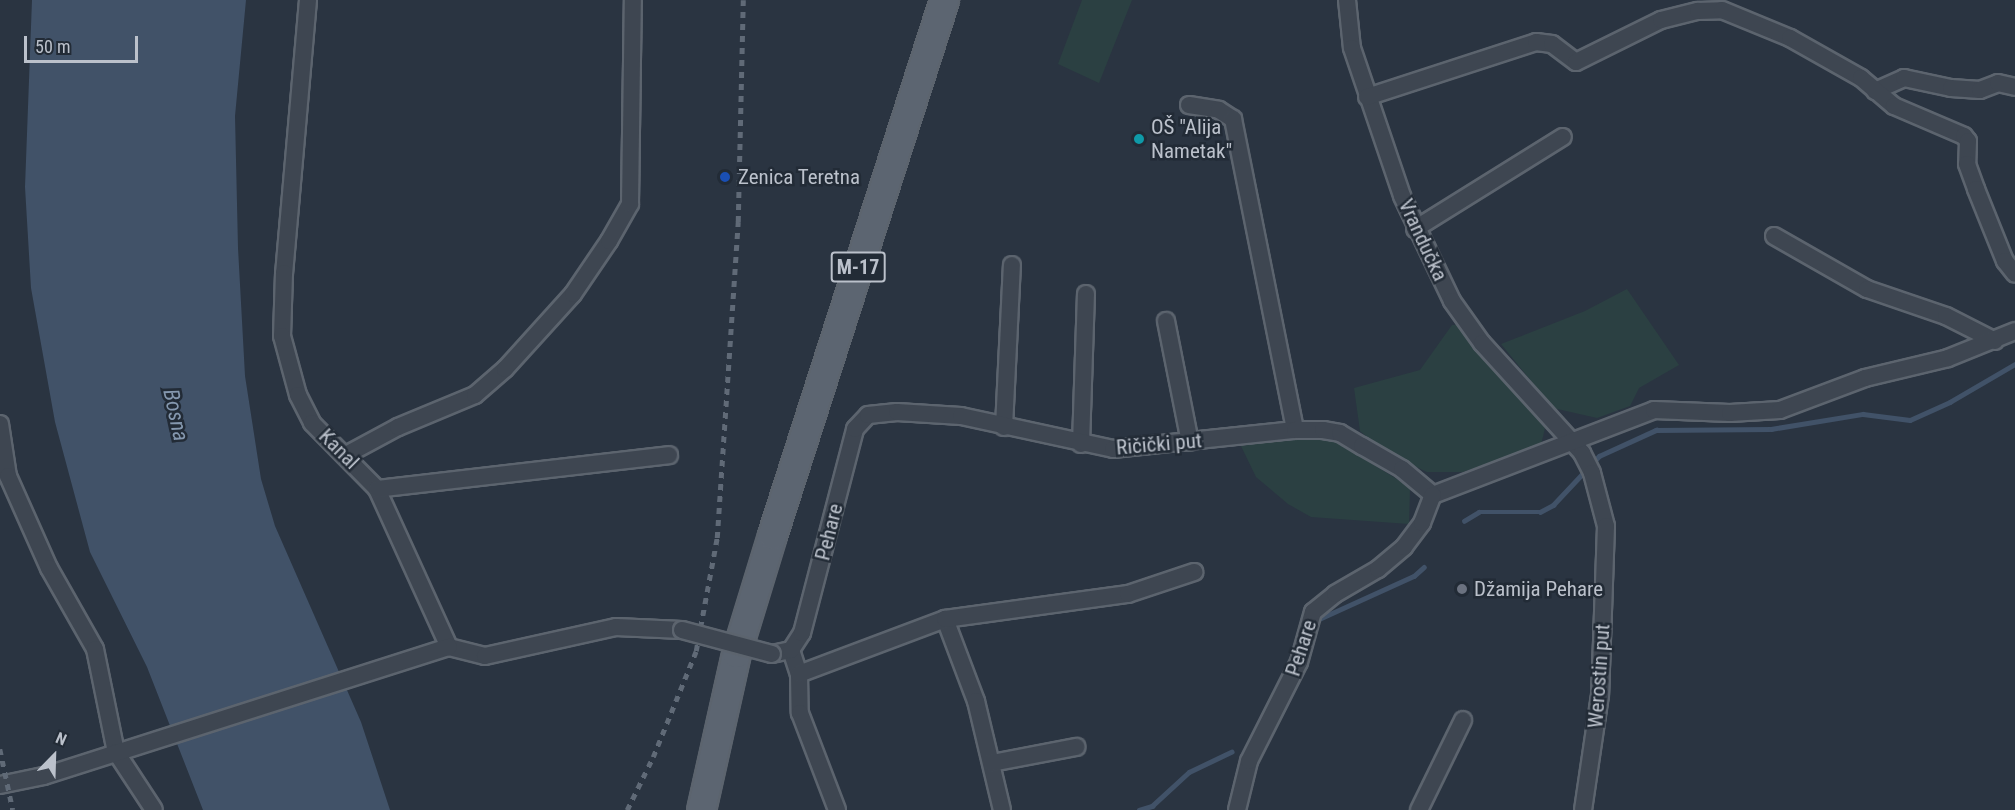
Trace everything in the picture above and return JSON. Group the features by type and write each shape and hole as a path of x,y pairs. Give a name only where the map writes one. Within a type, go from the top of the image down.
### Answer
{"main road":[{"name":"M-17","path":"701,810 736,653 944,0"}],"street":[{"name":"Kanal","path":"309,0 284,273 282,336 298,395 312,423 377,489 449,647"},
{"path":"346,455 398,427 475,394 506,369 565,302 609,241 630,204 633,0"},
{"name":"Vrandučka","path":"1347,0 1352,48 1367,97 1415,229 1452,301 1470,326 1570,443"},
{"path":"1367,97 1536,42 1552,44 1576,62 1661,20 1698,11 1722,10 1790,38 1861,78 1894,106 1968,141 1967,164 2005,261 2015,274"},
{"path":"1875,91 1904,78 1951,88 1980,90 1998,83 2015,87"},
{"path":"1189,105 1219,110 1233,119 1295,430"},
{"path":"1415,229 1563,137"},
{"path":"1774,236 1868,289 1946,316 1995,341"},
{"path":"1004,427 1012,265"},
{"path":"1081,444 1086,294"},
{"path":"1166,321 1190,442"},
{"path":"1433,495 1654,410 1731,413 1780,410 1865,378 1948,358 1995,341 2015,330"},
{"name":"Ričički put","path":"868,415 897,412 962,416 1081,444 1113,449 1295,430 1340,433 1402,469 1433,495"},
{"name":"Pehare","path":"791,650 798,643 809,615 855,429 868,415"},
{"path":"0,424 8,476 49,568 95,649 116,752 154,810"},
{"name":"Werostin put","path":"1570,443 1588,464 1606,526 1600,695 1583,810"},
{"path":"377,489 669,455"},
{"name":"Pehare","path":"1237,810 1249,761 1299,662 1304,634 1313,612 1404,547 1422,523 1433,495"},
{"path":"799,674 945,619 1128,594 1194,572"},
{"path":"945,619 976,701 1002,810"},
{"path":"0,785 44,776 449,647 485,656 616,627 682,630 772,654 791,650 799,674 800,713 837,810"},
{"path":"1419,810 1463,720"},
{"path":"992,763 1076,747"}],"green space":[{"path":"1082,0 1132,0 1099,83 1058,64"},
{"path":"1627,289 1679,365 1639,388 1630,406 1597,418 1553,408 1501,344 1585,311"},
{"path":"1452,325 1458,325 1545,428 1541,445 1463,472 1427,472 1386,453 1360,431 1354,388 1420,370"},
{"path":"1307,437 1328,437 1410,487 1409,524 1311,517 1288,504 1256,477 1241,446"}],"water":[{"name":"Bosna","path":"32,0 246,0 235,116 238,248 245,376 261,479 275,526 361,722 390,810 203,810 147,667 90,552 55,422 31,288 25,187"}],"waterway":[{"path":"1464,521 1479,512 1540,512 1553,505 1599,456 1656,430 1771,429 1863,414 1910,420 1950,402 2015,364"},
{"path":"1319,619 1414,576 1424,567"},
{"path":"1139,810 1152,806 1189,772 1231,752"}],"railway":[{"path":"627,810 653,757 696,651 717,538 738,222 743,0"},
{"path":"0,749 13,810"}],"place":[{"name":"OŠ \"Alija Nametak\"","path":"1139,139"},
{"name":"Zenica Teretna","path":"725,177"},
{"name":"Džamija Pehare","path":"1462,589"}]}
